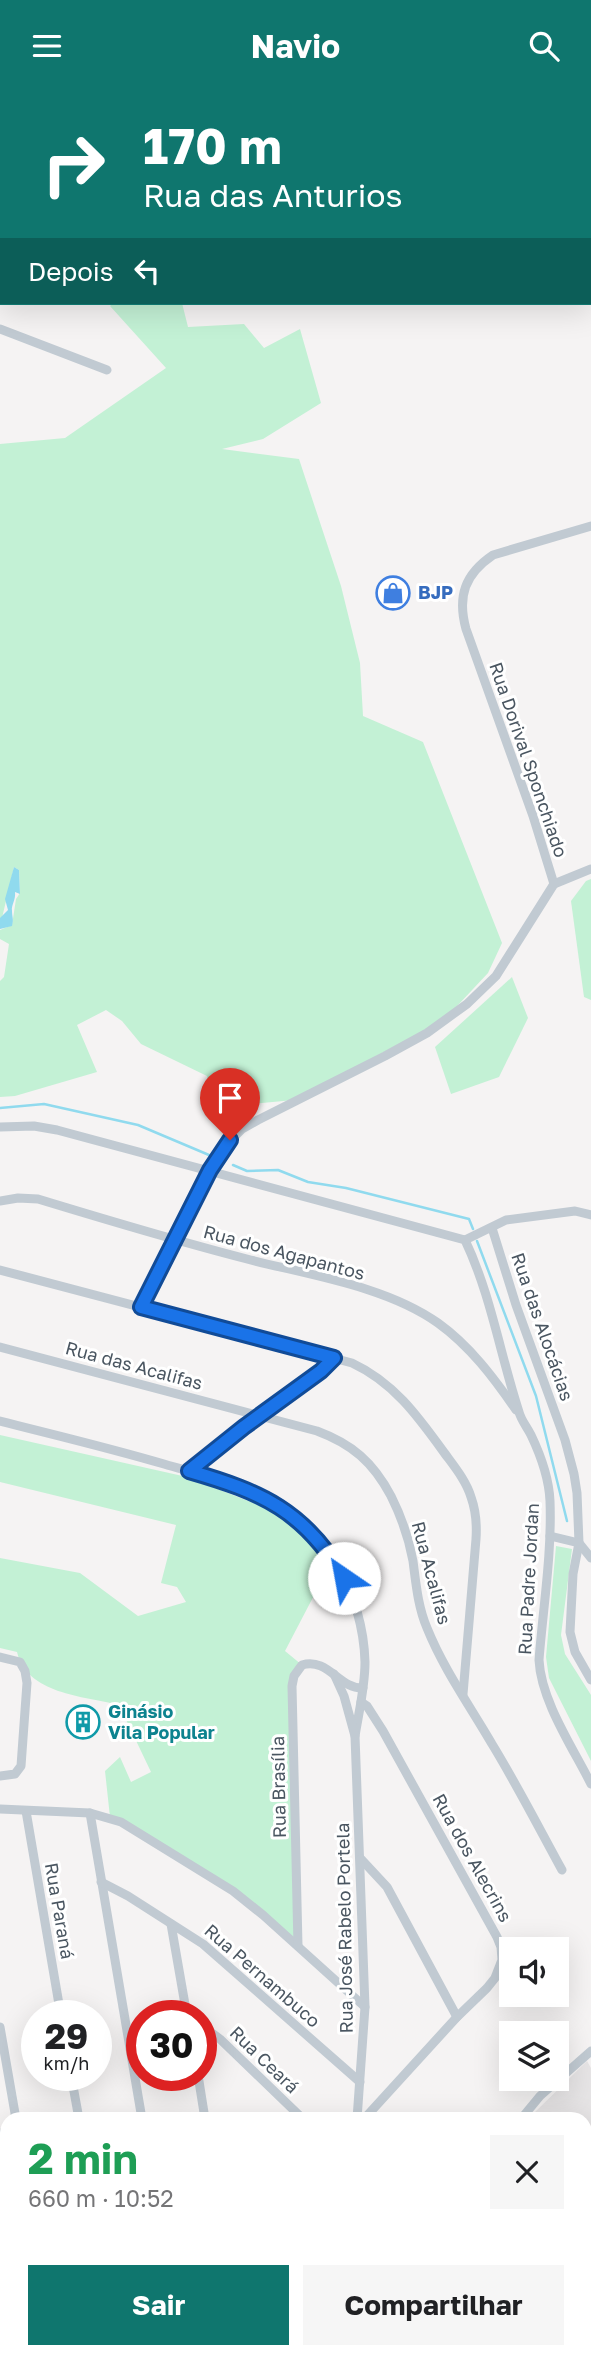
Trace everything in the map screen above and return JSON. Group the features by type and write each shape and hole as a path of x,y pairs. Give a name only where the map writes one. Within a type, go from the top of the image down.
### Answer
{"street":[{"path":"0,329 107,370"},
{"name":"Rua Dorival Sponchiado","path":"141,1307 221,1150 242,1129 427,1033 467,1004 496,976 554,884 533,816 466,629 461,602 473,573 481,563 494,555 591,526"},
{"path":"554,884 591,869"},
{"path":"0,1127 21,1125 57,1130 465,1240 506,1220 575,1210 591,1215"},
{"name":"Rua dos Agapantos","path":"0,1202 18,1198 38,1199 176,1241 361,1289 395,1301 437,1323 464,1346 520,1415"},
{"name":"Rua das Alocácias","path":"492,1228 516,1305 570,1455 577,1493 579,1543 573,1574 570,1632 575,1652 591,1680"},
{"name":"Rua Padre Jordan","path":"465,1240 481,1277 520,1415 530,1432 545,1472 550,1501 550,1536 540,1675 559,1722 591,1784"},
{"path":"0,1270 334,1358 364,1369 402,1398 448,1458 470,1493 477,1522 463,1696"},
{"name":"Rua das Acalifas","path":"0,1347 261,1416"},
{"path":"189,1471 321,1371 334,1358"},
{"path":"494,1380 508,1372"},
{"name":"Rua Acalifas","path":"261,1416 340,1439 355,1449 380,1479 390,1495 408,1539 419,1606 426,1627 562,1870"},
{"path":"0,1421 232,1483 266,1499 302,1523 318,1540 344,1578 354,1603 364,1644 363,1688 355,1735"},
{"path":"550,1536 579,1543 591,1558"},
{"path":"0,1776 15,1774 21,1766 27,1683 23,1665 4,1658"},
{"name":"Rua Brasília","path":"298,1946 292,1686 297,1670 307,1663 317,1664 349,1687 363,1688"},
{"path":"334,1674 344,1696 355,1735"},
{"name":"Rua dos Alecrins","path":"361,1702 367,1706 383,1731 476,1897 501,1947 502,1961 495,1978 369,2112"},
{"name":"Rua José Rabelo Portela","path":"355,1735 365,2007 357,2112"},
{"path":"0,1809 90,1813 110,1817 135,1829 233,1891 365,2007"},
{"name":"Rua Paraná","path":"26,1811 58,2000"},
{"path":"90,1813 141,2112"},
{"path":"361,1859 387,1887 457,2017"},
{"name":"Rua Pernambuco","path":"101,1882 203,1944 360,2082"},
{"path":"172,1924 184,2000"},
{"path":"0,2027 15,2112"},
{"name":"Rua Ceará","path":"217,2037 296,2112"},
{"path":"527,2112 540,2096 591,2051"},
{"path":"74,2091 78,2112"},
{"path":"201,2091 205,2112"}],"shaded area":[{"path":"587,2061 591,2068 591,2112 535,2112 556,2091 569,2091 569,2079"}],"green space":[{"path":"182,305 188,327 244,324 264,348 300,329 321,403 263,439 222,449 299,459 341,586 360,663 363,716 423,742 502,943 488,973 444,1020 294,1100 252,1104 238,1115 214,1111 207,1076 141,1044 122,1021 106,1010 77,1025 97,1072 15,1096 0,1097 0,981 4,977 9,944 0,939 0,930 12,925 16,899 20,893 19,870 14,867 0,918 0,444 65,438 166,368 110,306"},
{"path":"591,879 591,1000 584,997 571,901 586,881"},
{"path":"512,977 528,1018 499,1077 451,1094 435,1047"},
{"path":"0,1435 187,1477 299,1521 333,1559 285,1651 302,1665 292,1686 298,1946 204,1873 110,1817 105,1771 120,1757 131,1782 151,1772 119,1705 58,1691 44,1685 32,1677 23,1666 17,1652 0,1648 0,1558 80,1573 138,1616 186,1602 177,1587 161,1583 176,1525 0,1482"},
{"path":"556,1546 572,1549 561,1635 565,1654 591,1695 591,1761 549,1678 546,1657"}],"water":[{"path":"14,867 19,870 20,894 15,892 12,926 0,929 0,918 8,910 5,899"}],"waterway":[{"path":"0,1108 44,1104 138,1125 209,1155"},
{"path":"233,1165 247,1171 278,1170 308,1182 346,1188 469,1219 473,1229"},
{"path":"477,1241 536,1396 567,1521"}],"place":[{"name":"BJP","path":"393,593"},
{"name":"Ginásio Vila Popular","path":"83,1722"}],"route":[{"path":"230,1140 210,1170 141,1307 334,1358 321,1371 189,1471 232,1483 282,1508 318,1540 344,1578"}]}
